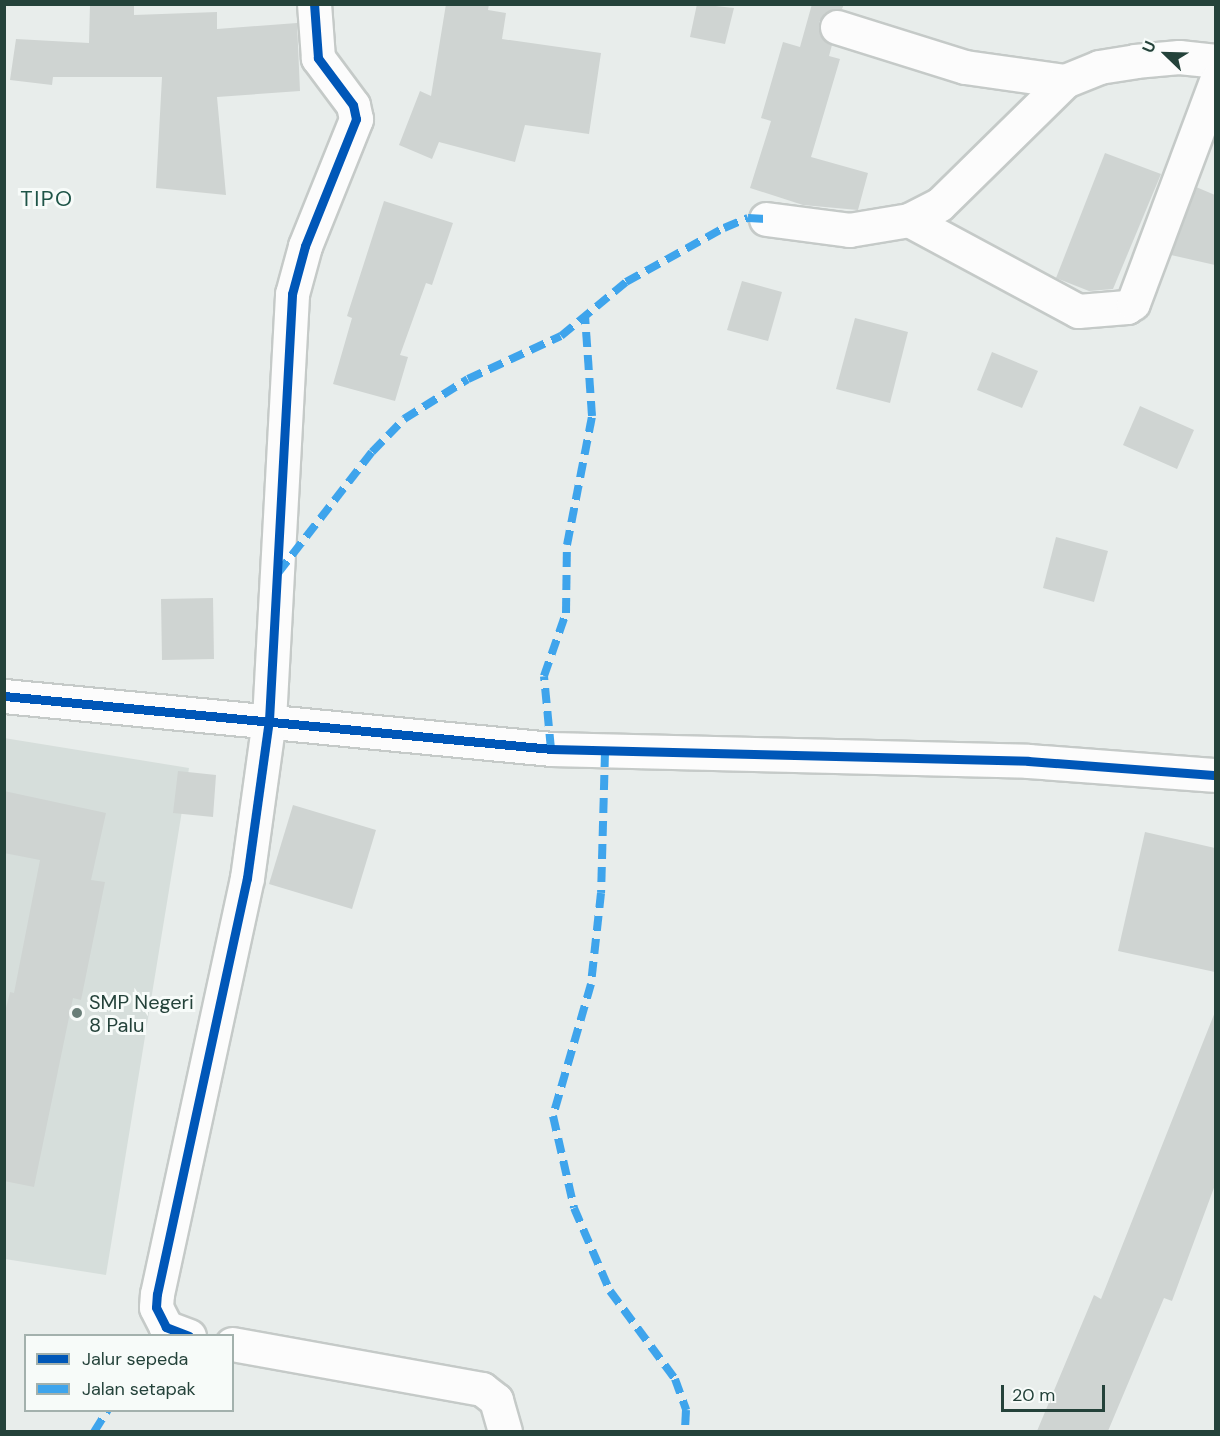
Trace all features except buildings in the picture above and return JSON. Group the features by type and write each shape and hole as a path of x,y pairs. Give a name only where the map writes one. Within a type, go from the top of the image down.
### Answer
{"street":[{"path":"186,1334 166,1327 156,1307 157,1294 247,878 269,720 292,294 305,246 356,119 353,105 318,58 314,4"},
{"path":"837,27 965,67 1065,81"},
{"path":"766,219 849,230 909,220 939,205 1065,81 1100,67 1135,61 1179,57 1215,61"},
{"path":"909,220 1078,311 1110,312 1127,307 1132,303 1215,81"},
{"path":"4,696 605,752 1028,760 1215,776"},
{"path":"234,1344 482,1389 496,1400 506,1431"}],"shaded area":[{"name":"SMP Negeri 8 Palu","path":"4,738 189,768 106,1275 5,1259"}],"marked path":[{"path":"278,573 372,452 404,419 468,379 561,336 626,282 724,228 748,218 766,219"},
{"path":"551,749 544,676 566,613 567,545 592,416 585,315"},
{"path":"605,752 601,893 591,984 553,1116 574,1208 610,1291 675,1379 686,1410 685,1432"},
{"path":"94,1432 107,1412"}],"cycle path":[{"path":"184,1334 166,1327 156,1307 157,1294 247,878 269,720 292,294 305,246 356,119 353,105 318,58 314,4"},
{"path":"4,696 551,749 1028,761 1216,775"}],"place":[{"name":"SMP Negeri 8 Palu","path":"77,1013"}],"district":[{"name":"TIPO","path":"47,199"}]}
